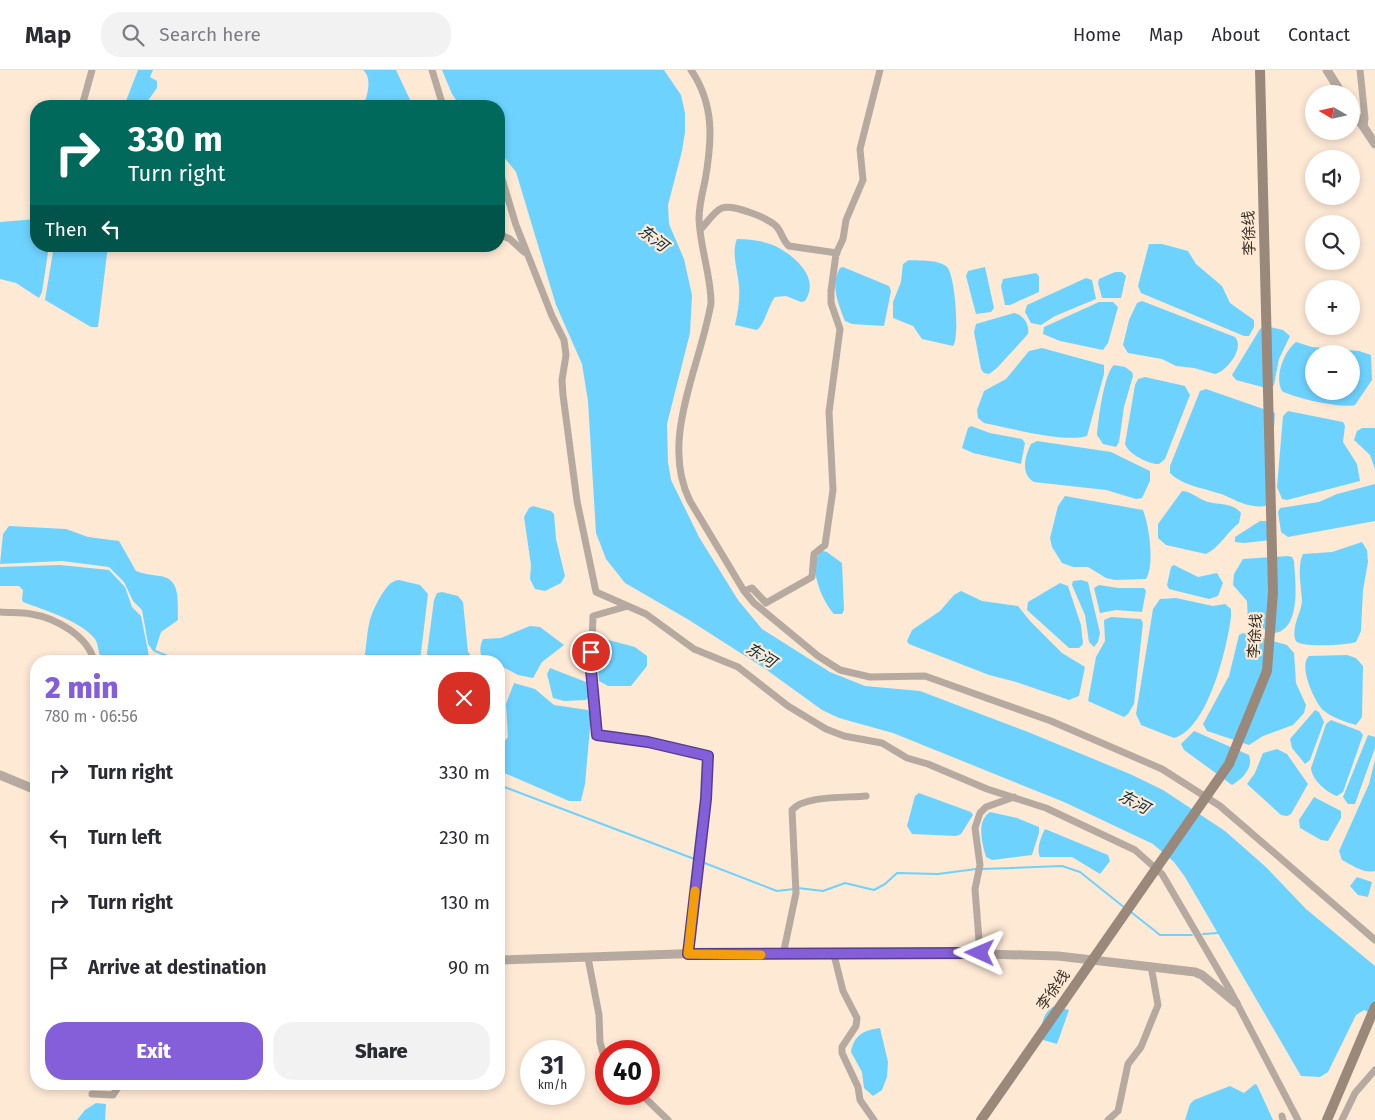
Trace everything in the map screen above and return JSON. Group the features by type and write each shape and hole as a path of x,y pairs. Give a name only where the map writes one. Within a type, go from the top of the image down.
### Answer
{"main road":[{"name":"李徐线","path":"981,1120 1229,764 1267,671 1273,592 1260,70"},
{"path":"1327,1120 1375,1007"}],"street":[{"path":"84,100 92,70"},
{"path":"432,70 441,100"},
{"path":"691,70 707,99 710,118 710,147 700,207 700,230 710,284 711,303 683,416 680,455 681,477 694,509 744,591 754,603 818,656 840,670 870,677 925,676 1051,721 1162,769 1220,806 1375,940"},
{"path":"744,591 752,588 766,603 797,586 812,577 814,554 825,545 833,490 829,412 840,328 831,297 837,253 843,239 846,220 863,180 860,149 880,70"},
{"path":"1327,70 1336,85"},
{"path":"1360,70 1365,118 1364,127"},
{"path":"1360,121 1375,144"},
{"path":"505,187 528,256 564,340 566,355 562,380 563,395 577,501 594,587 598,594 655,619 694,649 738,667 788,706 826,729 844,736 878,741 907,758 928,764 987,789 1046,808 1136,850 1162,874 1232,992 1298,1120"},
{"path":"700,230 719,210 732,207 770,221 778,228 784,241 789,246 837,253"},
{"path":"505,237 528,256"},
{"path":"628,606 593,616 591,670 597,735 648,742 708,756 688,954"},
{"path":"0,612 30,614 60,624 88,646 92,655"},
{"path":"0,775 30,788"},
{"path":"783,955 796,889 791,814 794,808 803,803 827,798 866,796"},
{"path":"980,953 975,890 979,869 975,828 977,821 989,805 1014,797"},
{"path":"505,960 688,954 980,953 1058,956 1190,971 1202,975 1236,1003"},
{"path":"834,955 843,991 857,1018 856,1026 842,1047 842,1053 858,1086 860,1100 874,1120"},
{"path":"588,958 599,1015 600,1040"},
{"path":"1108,1120 1118,1111 1128,1064 1141,1047 1158,1005 1151,966"},
{"path":"1342,1120 1355,1093 1375,1070"},
{"path":"92,1094 113,1096 116,1090"},
{"path":"652,1105 668,1120"}],"water":[{"path":"138,70 153,70 150,77 157,81 157,88 148,100 126,100"},
{"path":"363,70 396,70 410,100 365,100 368,86 366,73"},
{"name":"东河","path":"442,70 664,70 681,95 685,113 682,151 668,205 669,224 684,259 692,295 690,333 667,424 668,462 671,480 699,537 738,600 762,629 830,672 865,686 920,691 1028,732 1130,774 1163,790 1225,831 1267,868 1306,909 1375,966 1375,1015 1364,1010 1356,1015 1328,1072 1320,1077 1301,1076 1185,877 1174,862 1153,844 1064,802 893,733 839,718 822,710 764,668 689,620 625,583 606,559 596,533 588,401 582,364 556,305 516,172 505,158 505,100 456,100"},
{"path":"30,220 30,252 48,252 42,292 39,298 16,283 0,279 0,222"},
{"path":"737,239 764,242 786,252 799,263 808,277 810,285 805,301 801,302 786,296 775,297 762,324 757,330 735,325 739,296 735,256"},
{"path":"1149,244 1162,244 1188,251 1196,264 1222,286 1230,303 1254,320 1254,327 1249,336 1244,336 1141,293 1138,286"},
{"path":"53,252 107,252 98,327 91,327 45,300"},
{"path":"909,260 943,264 950,272 956,319 953,346 922,339 913,326 893,318 893,302 901,282 903,264"},
{"path":"843,267 889,286 891,291 884,326 852,324 845,321 835,287 837,274 840,268"},
{"path":"985,267 994,308 991,312 976,314 966,276 968,271"},
{"path":"1115,272 1122,272 1126,276 1121,298 1102,298 1098,283 1099,279"},
{"path":"1036,273 1039,276 1039,292 1010,305 1005,305 1001,286 1003,279"},
{"path":"1086,278 1092,280 1096,299 1055,316 1041,325 1031,323 1025,312 1027,305"},
{"path":"1142,301 1235,337 1238,347 1233,359 1225,368 1215,374 1194,368 1176,366 1162,359 1128,353 1123,345 1129,320 1137,303"},
{"path":"1099,302 1113,302 1118,307 1108,343 1103,350 1060,341 1043,334 1044,327"},
{"path":"1014,313 1025,320 1028,334 997,368 989,374 984,373 981,369 974,332 976,324"},
{"path":"1265,326 1283,330 1290,336 1279,359 1274,385 1270,389 1236,380 1232,375 1260,329"},
{"path":"1296,342 1306,345 1305,399 1282,391 1279,379 1280,372 1288,351"},
{"path":"1042,348 1104,365 1104,374 1087,436 1065,438 1037,434 984,423 978,418 977,410 984,391 1006,379 1029,351"},
{"path":"1360,351 1371,355 1372,380 1360,398"},
{"path":"1114,365 1125,367 1132,372 1133,376 1124,407 1119,442 1116,447 1103,444 1097,435 1104,387 1110,370"},
{"path":"1145,377 1185,386 1190,395 1165,459 1159,464 1150,463 1140,458 1130,451 1125,444 1135,385 1138,379"},
{"path":"1206,389 1275,413 1269,504 1260,507 1245,504 1221,494 1187,484 1170,473 1170,466 1200,391"},
{"path":"1307,400 1358,400 1355,405 1349,406"},
{"path":"1288,411 1343,422 1345,426 1343,442 1357,464 1360,481 1287,500 1282,499 1277,487 1283,416"},
{"path":"971,426 990,433 1022,439 1025,443 1021,464 973,453 962,448 968,428"},
{"path":"1362,428 1375,428 1375,469 1370,455 1354,440 1357,431"},
{"path":"1037,441 1111,452 1150,471 1150,481 1142,498 1136,499 1106,490 1034,482 1025,470 1025,464 1031,444"},
{"path":"1375,484 1375,521 1288,537 1281,532 1278,512 1280,508 1319,502 1337,494"},
{"path":"1182,491 1208,502 1228,505 1241,513 1239,523 1215,548 1206,554 1166,545 1158,538 1158,524"},
{"path":"1065,496 1143,510 1149,535 1151,555 1149,573 1146,579 1115,580 1106,578 1088,567 1073,567 1062,563 1052,547 1050,538 1058,506"},
{"path":"533,506 551,511 554,514 556,539 565,576 561,583 545,591 535,589 530,579 531,565 524,517 529,508"},
{"path":"1260,521 1268,521 1271,540 1235,542 1235,537"},
{"path":"9,526 66,529 88,537 119,541 136,571 167,578 172,582 178,599 178,620 161,632 155,651 153,651 148,644 142,610 133,601 124,582 109,567 62,561 0,564 3,534"},
{"path":"1362,542 1367,550 1368,562 1363,590 1361,631 1356,642 1335,645 1306,645 1299,643 1296,641 1294,631 1302,600 1300,570 1303,554 1332,552"},
{"path":"822,551 827,552 842,563 844,610 842,614 834,614 821,592 815,564 817,557"},
{"path":"1292,557 1294,561 1295,602 1290,622 1284,629 1275,633 1248,623 1247,601 1233,585 1234,574 1243,559"},
{"path":"60,565 109,570 125,587 132,607 141,616 149,655 100,655 95,639 81,627 72,621 23,602 23,590 19,586 0,586 0,567"},
{"path":"1174,565 1198,577 1217,573 1223,583 1218,596 1209,599 1169,589 1167,585 1171,567"},
{"path":"399,580 420,585 428,594 421,655 365,655 368,627 373,612 382,594 393,582"},
{"path":"1081,580 1088,582 1100,633 1098,642 1094,647 1089,642 1085,615 1072,585 1073,581"},
{"path":"1060,583 1068,586 1081,625 1083,644 1079,648 1069,648 1027,610 1028,602"},
{"path":"1099,585 1118,588 1144,588 1146,591 1142,612 1116,610 1100,613 1094,588"},
{"path":"961,591 982,601 1018,606 1062,653 1085,667 1079,696 1069,700 989,675 909,644 907,641 912,630 940,611 954,595"},
{"path":"442,592 458,596 463,602 468,652 471,655 427,655 434,600 437,593"},
{"path":"1176,598 1213,606 1225,604 1231,609 1231,617 1220,667 1206,704 1197,720 1186,731 1174,738 1141,725 1136,714 1153,609 1160,599"},
{"path":"1111,617 1141,619 1143,623 1134,704 1124,717 1088,701 1096,657 1105,641 1104,620"},
{"path":"530,626 540,627 564,645 542,662 533,678 518,675 505,668 505,655 481,655 480,648 483,639 501,638"},
{"path":"1243,633 1287,645 1294,653 1296,683 1306,705 1304,713 1293,725 1263,736 1249,745 1207,731 1203,724 1229,676 1239,635"},
{"path":"601,638 635,647 647,656 647,666 631,686 608,686 599,681 596,646"},
{"path":"1347,655 1356,658 1363,666 1362,717 1356,725 1338,719 1323,710 1315,699 1306,675 1305,667 1309,656"},
{"path":"550,668 586,682 588,697 586,700 564,701 553,698 547,674"},
{"path":"514,683 535,689 554,705 588,710 591,717 585,784 581,801 569,801 505,773 505,742 508,737 506,704"},
{"path":"1315,710 1319,712 1324,722 1310,760 1305,764 1292,748 1290,739"},
{"path":"1331,720 1360,731 1363,735 1343,792 1337,796 1328,792 1320,785 1314,777 1311,768 1326,724"},
{"path":"1194,731 1249,755 1250,764 1240,780 1232,785 1184,750 1181,744"},
{"path":"1368,735 1375,737 1375,748 1355,804 1348,804 1343,797"},
{"path":"1277,749 1287,754 1308,784 1291,814 1287,816 1281,815 1247,784 1255,773 1263,753"},
{"path":"1375,760 1375,871 1371,872 1342,860 1339,851 1369,784"},
{"path":"919,793 971,812 973,815 961,834 956,836 912,834 907,826 915,796"},
{"path":"1314,797 1341,811 1341,818 1328,841 1321,840 1300,828 1299,820"},
{"path":"990,812 1017,818 1039,827 1032,855 992,860 986,857 981,833 983,821"},
{"path":"1045,829 1108,855 1110,861 1100,874 1072,857 1040,857 1039,847"},
{"path":"1357,877 1372,882 1368,897 1358,895 1350,886"},
{"path":"1055,1006 1069,1010 1057,1044 1043,1040 1042,1030 1043,1020 1047,1012"},
{"path":"880,1028 888,1062 887,1077 882,1090 873,1096 864,1088 862,1072 851,1052 857,1037 869,1030"},
{"path":"1255,1084 1273,1120 1185,1120 1190,1104 1194,1100 1230,1086 1244,1093"},
{"path":"96,1103 106,1104 105,1120 77,1120 85,1110"}],"waterway":[{"path":"155,651 165,655"},
{"path":"505,787 697,860"},
{"path":"702,862 777,891 794,889"},
{"path":"981,869 1062,866 1080,872 1125,908"},
{"path":"798,888 823,891 845,883 874,890 885,884 897,873 938,874 976,869"},
{"path":"1131,912 1160,935 1192,935"},
{"path":"1203,934 1218,933"}],"slow traffic":[{"path":"695,891 688,954 761,955"}],"route":[{"path":"591,652 597,735 670,746 708,756 706,799 688,954 980,953"}]}
